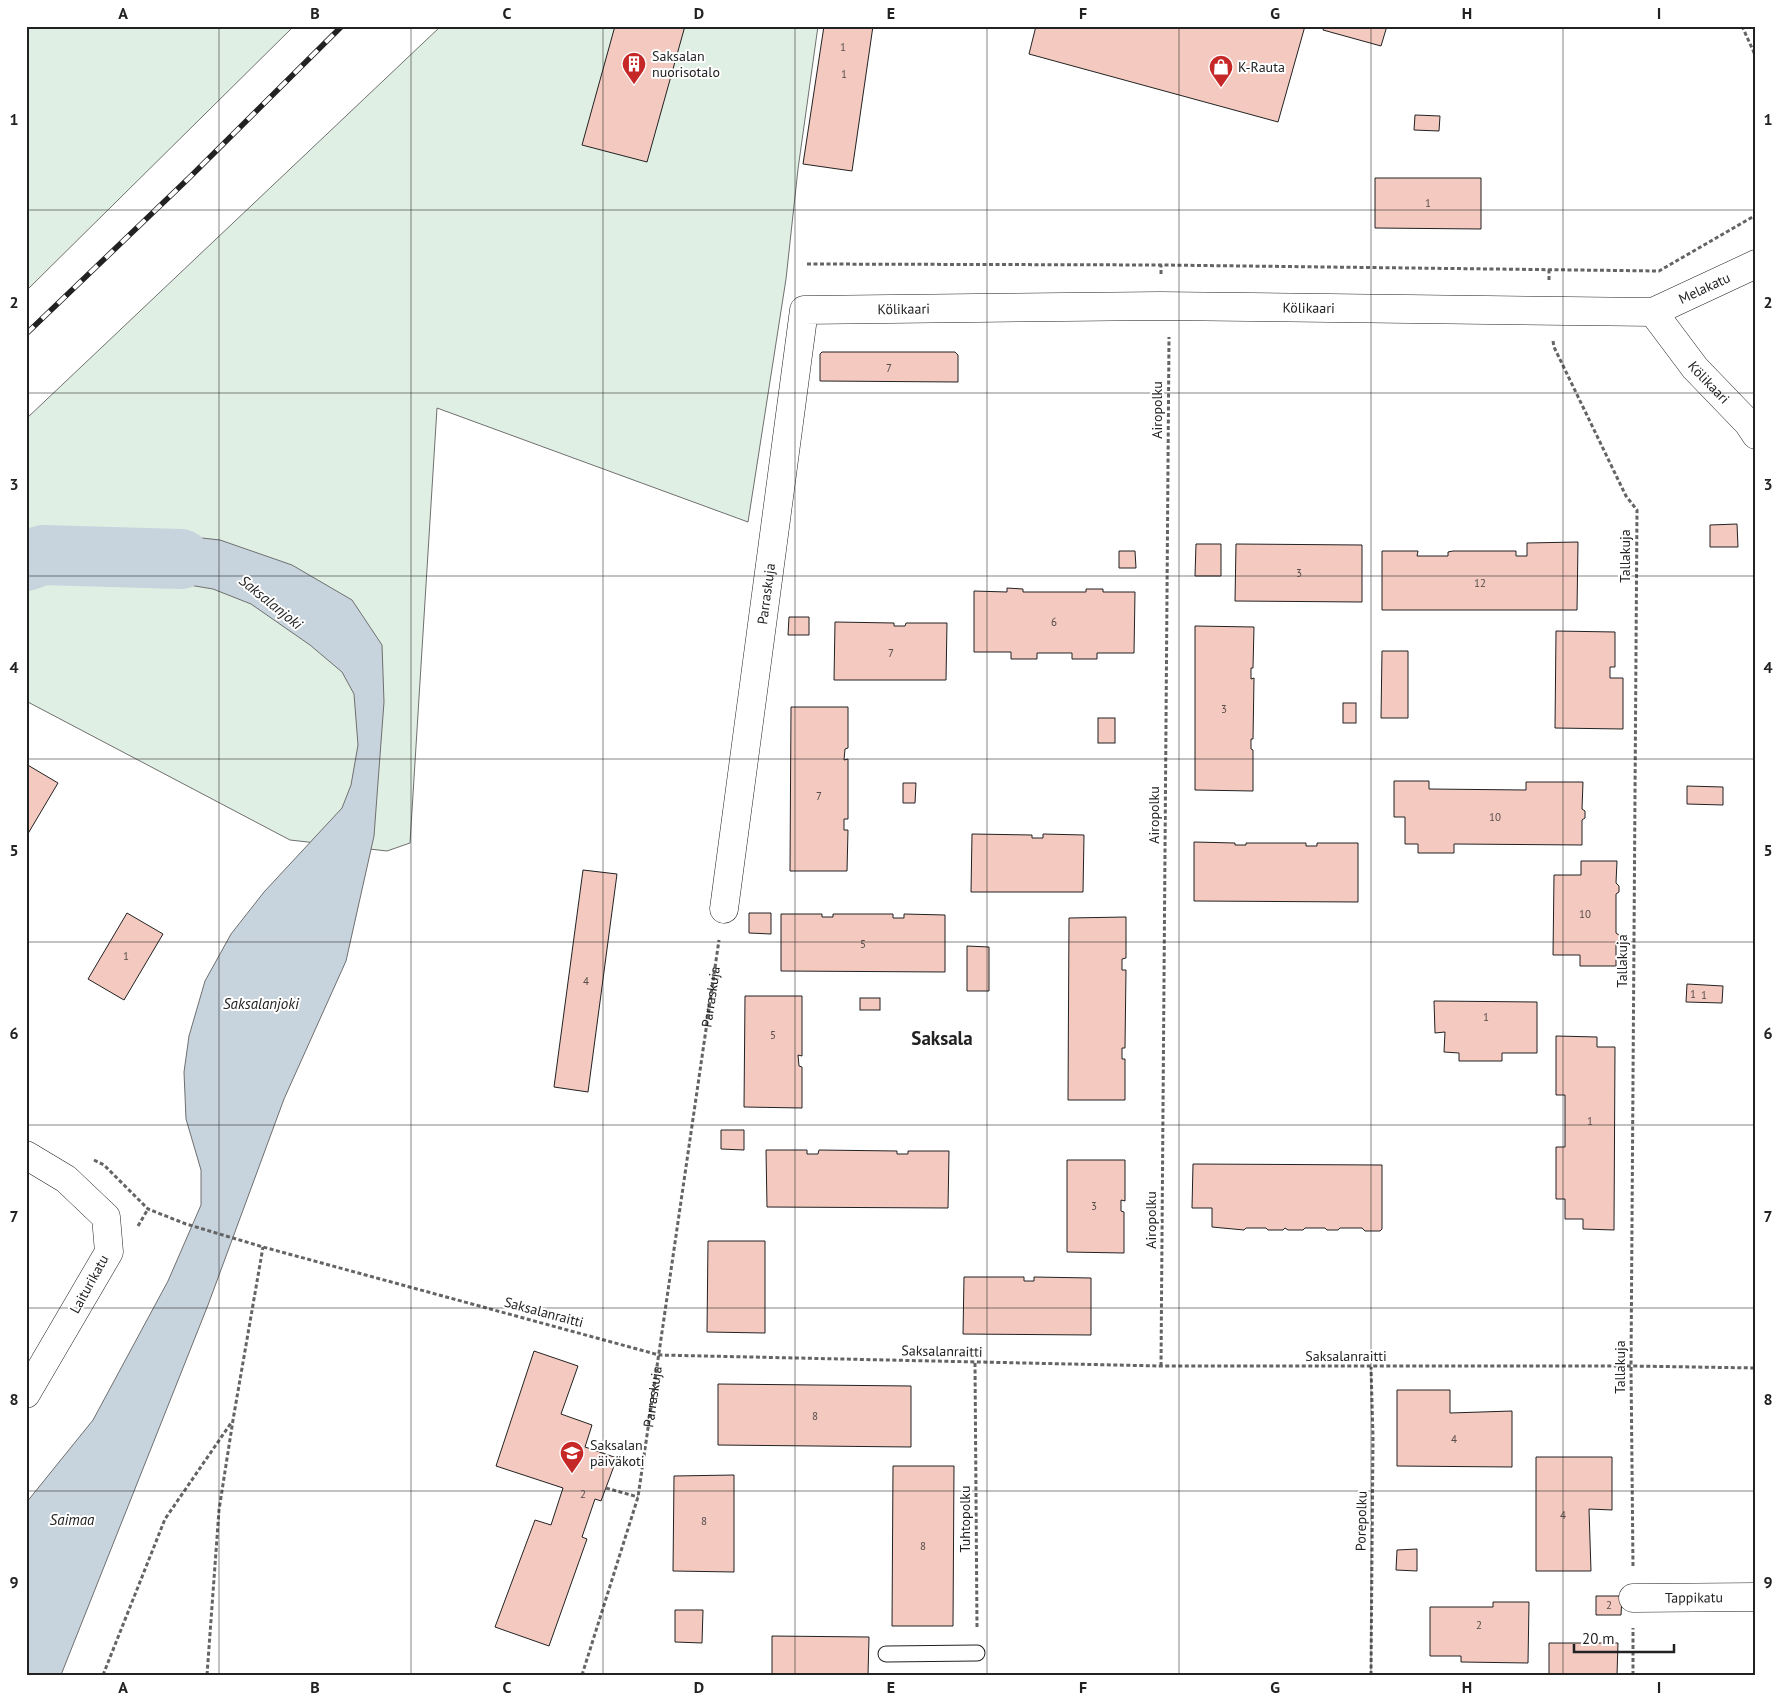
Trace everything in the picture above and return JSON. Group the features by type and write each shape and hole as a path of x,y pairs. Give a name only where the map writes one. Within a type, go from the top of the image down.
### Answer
{"street":[{"name":"Melakatu","path":"1653,312 1756,264"},
{"name":"Kölikaari","path":"804,310 1160,306 1548,309 1653,312 1695,368 1748,423 1756,435"},
{"name":"Parraskuja","path":"724,909 804,310"},
{"name":"Laiturikatu","path":"26,1155 66,1179 106,1216 109,1252 26,1394"},
{"name":"Tappikatu","path":"1633,1598 1756,1598"}],"lane":[{"path":"886,1654 977,1653"}],"path":[{"path":"1742,26 1756,57"},
{"path":"807,264 1161,265 1659,271 1756,215"},
{"name":"Airopolku","path":"1161,265 1160,306 1169,336 1161,1366"},
{"name":"Tallakuja","path":"1549,269 1548,309 1554,348 1626,496 1637,510 1631,1366 1632,1675"},
{"name":"Parraskuja","path":"582,1675 638,1497 724,909"},
{"name":"Saksalanraitti","path":"148,1209 186,1224 264,1247 658,1355 974,1364 1756,1368"},
{"path":"207,1675 219,1510 264,1247"},
{"name":"Tuhtopolku","path":"974,1364 977,1653"},
{"name":"Porepolku","path":"1371,1367 1374,1437 1371,1675"},
{"path":"103,1675 165,1519 233,1420"},
{"path":"606,1488 638,1497"}],"green space":[{"path":"26,26 294,26 26,291"},
{"path":"441,26 818,26 798,169 786,279 748,522 437,408 410,843 387,851 290,840 26,701 26,419"}],"water":[{"name":"Saksalanjoki","path":"175,535 220,540 292,565 352,600 382,645 384,702 374,836 346,961 284,1099 208,1305 61,1675 26,1675 26,1503 93,1420 168,1281 201,1205 201,1170 186,1119 184,1072 189,1036 205,981 231,934 264,892 342,808 351,785 358,745 354,694 342,672 310,645 251,604 213,589 153,579 97,578 99,537"}],"building":[{"name":"Saksalan nuorisotalo","path":"615,26 685,26 647,162 582,145"},
{"path":"824,26 873,26 852,171 803,164"},
{"name":"K-Rauta","path":"1036,26 1305,26 1278,122 1029,54"},
{"path":"1324,26 1387,26 1381,46 1323,30"},
{"path":"1415,115 1440,116 1439,131 1414,130"},
{"path":"1375,178 1481,178 1481,229 1375,228"},
{"path":"822,352 955,352 958,355 958,382 820,381 820,354"},
{"path":"1737,524 1738,547 1710,547 1710,525"},
{"path":"1578,542 1577,610 1382,610 1382,551 1418,551 1417,556 1448,556 1448,552 1453,551 1516,551 1516,556 1527,556 1527,543"},
{"path":"1196,544 1221,544 1221,576 1195,576"},
{"path":"1236,544 1362,545 1362,602 1235,601"},
{"path":"1119,551 1135,551 1136,568 1119,568"},
{"path":"1007,588 1023,589 1023,592 1086,592 1086,589 1103,589 1103,592 1135,592 1134,653 1097,653 1097,659 1072,659 1072,653 1037,653 1037,659 1011,659 1011,652 974,652 974,591 1007,592"},
{"path":"789,617 809,617 809,635 788,635"},
{"path":"835,622 894,623 894,626 905,626 906,623 947,623 946,680 834,680"},
{"path":"1195,626 1254,627 1253,668 1251,668 1251,679 1254,678 1253,739 1251,739 1251,749 1253,750 1253,791 1195,790"},
{"path":"1556,631 1615,632 1615,667 1610,667 1610,678 1623,678 1623,729 1555,728"},
{"path":"1382,651 1408,651 1408,718 1381,718"},
{"path":"1343,703 1356,703 1356,723 1343,723"},
{"path":"791,707 848,707 848,748 845,749 844,760 848,759 848,819 844,819 844,830 848,830 847,871 790,871"},
{"path":"1098,718 1115,718 1115,743 1098,743"},
{"path":"26,764 58,783 26,837"},
{"path":"1394,781 1429,781 1429,789 1526,790 1526,782 1583,782 1582,809 1585,811 1585,818 1582,820 1582,845 1454,844 1454,853 1418,853 1418,844 1405,844 1405,817 1394,817"},
{"path":"903,783 916,783 915,803 903,803"},
{"path":"1687,786 1723,787 1723,805 1687,804"},
{"path":"972,834 1032,835 1032,838 1043,838 1043,834 1084,835 1083,892 971,892"},
{"path":"1194,842 1235,843 1235,845 1246,845 1246,843 1306,843 1306,846 1317,846 1317,843 1358,843 1358,902 1194,901"},
{"path":"1581,861 1617,861 1616,883 1619,886 1619,892 1616,894 1616,933 1619,935 1619,941 1616,944 1616,966 1580,966 1580,955 1553,955 1554,875 1581,875"},
{"path":"583,870 617,874 588,1092 554,1087"},
{"path":"127,913 163,934 124,1000 88,979"},
{"path":"749,913 771,913 771,934 749,933"},
{"path":"781,914 822,914 822,917 833,917 833,914 893,914 893,918 904,918 904,914 945,915 945,972 781,971"},
{"path":"1126,917 1126,958 1122,959 1122,970 1126,970 1125,1048 1122,1048 1122,1059 1125,1059 1125,1100 1068,1100 1069,918"},
{"path":"967,946 989,947 989,991 967,991"},
{"path":"1687,984 1723,986 1722,1003 1686,1002"},
{"path":"745,996 802,996 802,1056 798,1055 799,1066 802,1067 802,1108 744,1107"},
{"path":"860,998 880,998 880,1010 860,1010"},
{"path":"1434,1001 1537,1002 1537,1053 1502,1053 1502,1061 1459,1061 1459,1053 1444,1052 1445,1032 1435,1033"},
{"path":"1556,1036 1597,1037 1597,1047 1615,1047 1614,1230 1583,1229 1583,1219 1565,1219 1565,1199 1556,1199 1556,1147 1565,1147 1565,1095 1556,1095"},
{"path":"721,1130 744,1130 744,1150 721,1149"},
{"path":"766,1150 807,1150 807,1154 818,1154 819,1150 897,1151 897,1154 908,1154 908,1151 949,1151 948,1208 767,1207"},
{"path":"1067,1160 1125,1160 1125,1201 1121,1200 1121,1211 1124,1212 1124,1253 1067,1252"},
{"path":"1193,1164 1382,1165 1382,1229 1380,1231 1365,1231 1362,1228 1327,1230 1325,1228 1305,1228 1303,1230 1288,1230 1285,1228 1283,1230 1268,1230 1266,1228 1246,1228 1244,1230 1212,1227 1212,1208 1192,1208"},
{"path":"708,1241 765,1241 765,1333 707,1332"},
{"path":"964,1277 1024,1277 1024,1281 1034,1281 1034,1277 1091,1278 1091,1335 963,1334"},
{"path":"534,1351 578,1366 561,1414 592,1425 585,1447 617,1458 601,1501 595,1499 582,1537 587,1539 549,1646 495,1627 535,1520 551,1525 563,1488 496,1466"},
{"path":"718,1384 911,1386 911,1447 718,1445"},
{"path":"1397,1390 1450,1390 1450,1413 1512,1411 1512,1467 1397,1466"},
{"path":"1536,1457 1612,1457 1612,1510 1589,1509 1591,1571 1536,1571"},
{"path":"893,1466 954,1466 953,1626 892,1626"},
{"path":"734,1475 734,1572 673,1571 674,1476"},
{"path":"1417,1549 1417,1571 1396,1570 1397,1550"},
{"path":"1596,1596 1622,1596 1621,1615 1596,1615"},
{"path":"1493,1602 1529,1602 1528,1663 1461,1662 1461,1656 1430,1656 1430,1607 1493,1607"},
{"path":"675,1610 703,1610 702,1643 675,1642"},
{"path":"772,1636 869,1637 868,1675 772,1675"},
{"path":"1549,1643 1618,1643 1617,1675 1549,1675"}],"waterway":[{"name":"Saksalanjoki","path":"26,561 43,555 181,559"}],"railway":[{"path":"26,334 190,177 342,26"}],"place":[{"name":"Saksalan nuorisotalo","path":"634,85"},
{"name":"K-Rauta","path":"1221,88"},
{"name":"Saksalan päiväkoti","path":"572,1474"}],"district":[{"name":"Saksala","path":"942,1038"}],"water label":[{"name":"Saimaa","path":"72,1519"}]}
